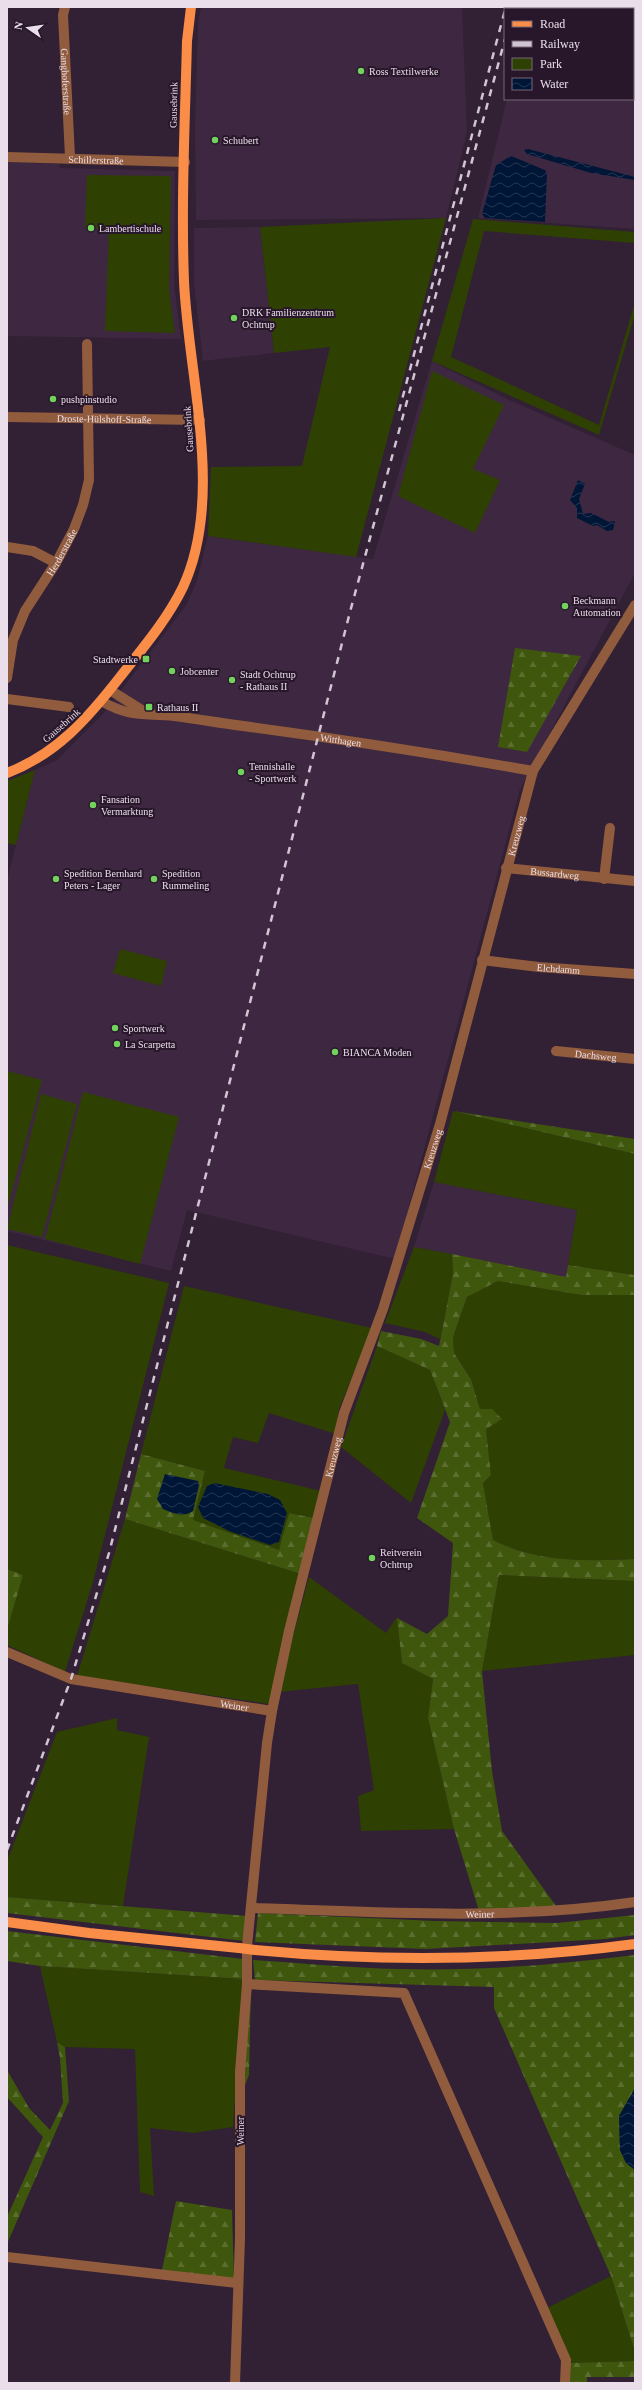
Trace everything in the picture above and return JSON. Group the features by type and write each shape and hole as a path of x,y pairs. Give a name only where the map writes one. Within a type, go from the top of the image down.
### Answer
{"main road":[{"name":"Gausebrink","path":"7,773 35,760 59,745 87,719 102,701 167,615 183,588 190,569 197,540 201,504 200,420 184,283 186,41 191,7"},
{"path":"7,1922 89,1933 314,1956 450,1959 580,1951 635,1944"}],"street":[{"name":"Ganghoferstraße","path":"64,7 63,15 70,157"},
{"name":"Schillerstraße","path":"7,157 70,157 185,162"},
{"name":"Herderstraße","path":"7,678 13,640 25,610 56,563 74,529 83,505 89,480 86,418 87,344"},
{"name":"Droste-Hülshoff-Straße","path":"7,416 200,420"},
{"path":"7,547 32,551 56,563"},
{"name":"Kreuzweg","path":"272,1710 344,1414 392,1284 440,1124 506,868 533,771 635,605"},
{"name":"Witthagen","path":"110,690 148,714"},
{"path":"7,699 69,706"},
{"name":"Witthagen","path":"102,701 126,713 139,716 148,714 326,737 533,771"},
{"path":"604,879 610,828"},
{"name":"Bussardweg","path":"506,868 635,881"},
{"name":"Elchdamm","path":"482,960 539,967 635,974"},
{"name":"Dachsweg","path":"556,1051 635,1059"},
{"name":"Weiner","path":"7,1652 71,1679 272,1710 248,1946 247,1984 240,2072 240,2238 237,2283 235,2383"},
{"name":"Weiner","path":"252,1908 496,1914 602,1907 635,1902"},
{"path":"247,1984 404,1993 566,2360 565,2383"},
{"path":"7,2257 237,2283"}],"shaded area":[{"path":"201,7 462,7 467,132 446,218 196,220 195,127 198,24"},
{"path":"635,7 635,229 478,218 507,100 634,100 634,8 529,8"},
{"name":"Lambertischule","path":"7,162 59,164 60,168 175,171 174,284 181,339 7,336"},
{"name":"DRK Familienzentrum Ochtrup","path":"260,227 274,353 203,361 194,283 194,228"},
{"path":"432,361 507,399 635,455 635,573 520,789 395,1259 187,1210 171,1271 7,1231 7,880 35,770 57,760 103,714 187,604 197,580 208,536 373,559"},
{"path":"434,1182 577,1210 566,1277 414,1247"}],"green space":[{"path":"87,175 171,176 169,289 175,333 105,331 109,229 85,228"},
{"path":"446,218 356,557 208,536 211,467 302,466 330,347 274,353 260,227"},
{"path":"473,219 635,232 635,243 484,231 451,357 599,425 635,302 635,314 599,435 432,361"},
{"path":"432,371 504,405 473,469 500,480 475,533 398,496"},
{"path":"515,648 581,656 527,752 498,747"},
{"path":"35,770 16,845 7,843 7,781"},
{"path":"120,949 167,961 161,986 113,973"},
{"path":"7,1071 42,1080 7,1210"},
{"path":"83,1092 179,1117 140,1264 45,1239"},
{"path":"41,1094 77,1104 42,1237 7,1229"},
{"path":"453,1111 635,1154 635,1275 568,1265 577,1210 434,1182"},
{"path":"453,1111 635,1139 635,1154"},
{"path":"7,1245 169,1283 93,1582 65,1672 7,1645 7,1630 23,1575 7,1569"},
{"path":"414,1247 452,1254 453,1273 440,1339 425,1332 385,1323"},
{"path":"452,1254 566,1277 568,1265 635,1275 635,1295 581,1295 498,1281 467,1297 453,1337 454,1353 471,1379 480,1409 492,1409 502,1419 486,1429 491,1475 483,1483 493,1540 510,1548 545,1557 581,1560 635,1559 635,1581 499,1575 482,1671 492,1771 502,1831 556,1906 479,1911 454,1829 428,1718 433,1679 402,1663 397,1618 427,1634 448,1616 453,1543 417,1518 450,1422 430,1370 377,1346 381,1331 421,1339 439,1346 453,1273"},
{"path":"498,1281 581,1295 635,1295 635,1559 581,1560 545,1557 510,1548 493,1540 483,1483 491,1475 486,1429 471,1379 454,1353 453,1337 467,1297"},
{"path":"184,1286 372,1328 339,1409 336,1434 269,1413 258,1443 233,1437 224,1468 321,1491 314,1518 289,1513 279,1550 192,1520 205,1471 141,1454"},
{"path":"377,1346 430,1370 445,1410 411,1503 341,1447"},
{"path":"141,1454 205,1471 193,1520 279,1550 289,1513 314,1518 301,1574 125,1519"},
{"path":"125,1519 301,1574 269,1704 77,1676"},
{"path":"7,1569 23,1575 7,1630"},
{"path":"499,1575 635,1581 635,1655 482,1671"},
{"path":"309,1577 386,1633 397,1617 402,1663 433,1679 428,1718 454,1829 361,1831 358,1796 374,1790 358,1684 278,1692"},
{"path":"117,1718 117,1730 149,1737 123,1906 7,1897 7,1861 57,1732"},
{"path":"7,1897 248,1916 244,1941 7,1913"},
{"path":"258,1913 435,1921 557,1923 635,1915 635,1935 606,1939 426,1949 255,1942"},
{"path":"7,1931 243,1959 243,1979 40,1966 7,1961"},
{"path":"635,1955 635,2088 619,2116 620,2150 626,2163 635,2170 635,2352 611,2276 494,2008 494,1987 255,1980 253,1960 344,1967 458,1969 576,1962"},
{"path":"40,1966 243,1979 233,2127 194,2133 150,2128 154,2196 140,2192 135,2049 65,2047 57,2042"},
{"path":"251,1989 249,2075 243,2090"},
{"path":"57,2042 65,2047 69,2101 7,2244 7,2217 43,2137 7,2097 7,2070 29,2108 50,2130 63,2103 60,2058"},
{"path":"176,2201 232,2210 234,2281 162,2270"},
{"path":"611,2276 635,2352 635,2361 568,2363 545,2309"},
{"path":"635,2361 635,2377 587,2377 587,2383 562,2383 568,2363"}],"water":[{"path":"528,149 635,177 635,180 591,173 527,154 524,150"},
{"path":"511,156 545,170 547,174 545,222 485,218 482,214 496,165"},
{"path":"578,480 585,484 579,499 583,514 591,513 609,522 615,521 613,530 607,531 597,525 593,526 577,518 577,508 570,500"},
{"path":"165,1474 198,1481 199,1485 193,1511 182,1514 163,1509 157,1499"},
{"path":"214,1483 268,1494 280,1500 287,1513 279,1542 270,1545 229,1531 203,1518 198,1507 207,1486"},
{"path":"635,2088 635,2170 626,2163 620,2150 619,2116"}],"railway":[{"path":"399,411 504,14"},
{"path":"7,1850 71,1679 109,1553 350,612 504,43"}],"place":[{"name":"Ross Textilwerke","path":"361,71"},
{"name":"Schubert","path":"215,140"},
{"name":"Lambertischule","path":"91,228"},
{"name":"DRK Familienzentrum Ochtrup","path":"234,318"},
{"name":"pushpinstudio","path":"53,399"},
{"name":"Beckmann Automation","path":"565,606"},
{"name":"Stadtwerke","path":"146,659"},
{"name":"Jobcenter","path":"172,671"},
{"name":"Stadt Ochtrup - Rathaus II","path":"232,680"},
{"name":"Rathaus II","path":"149,707"},
{"name":"Tennishalle - Sportwerk","path":"241,772"},
{"name":"Fansation Vermarktung","path":"93,805"},
{"name":"Spedition Bernhard Peters - Lager","path":"56,879"},
{"name":"Spedition Rummeling","path":"154,879"},
{"name":"Sportwerk","path":"115,1028"},
{"name":"La Scarpetta","path":"117,1044"},
{"name":"BIANCA Moden","path":"335,1052"},
{"name":"Reitverein Ochtrup","path":"372,1558"}]}
